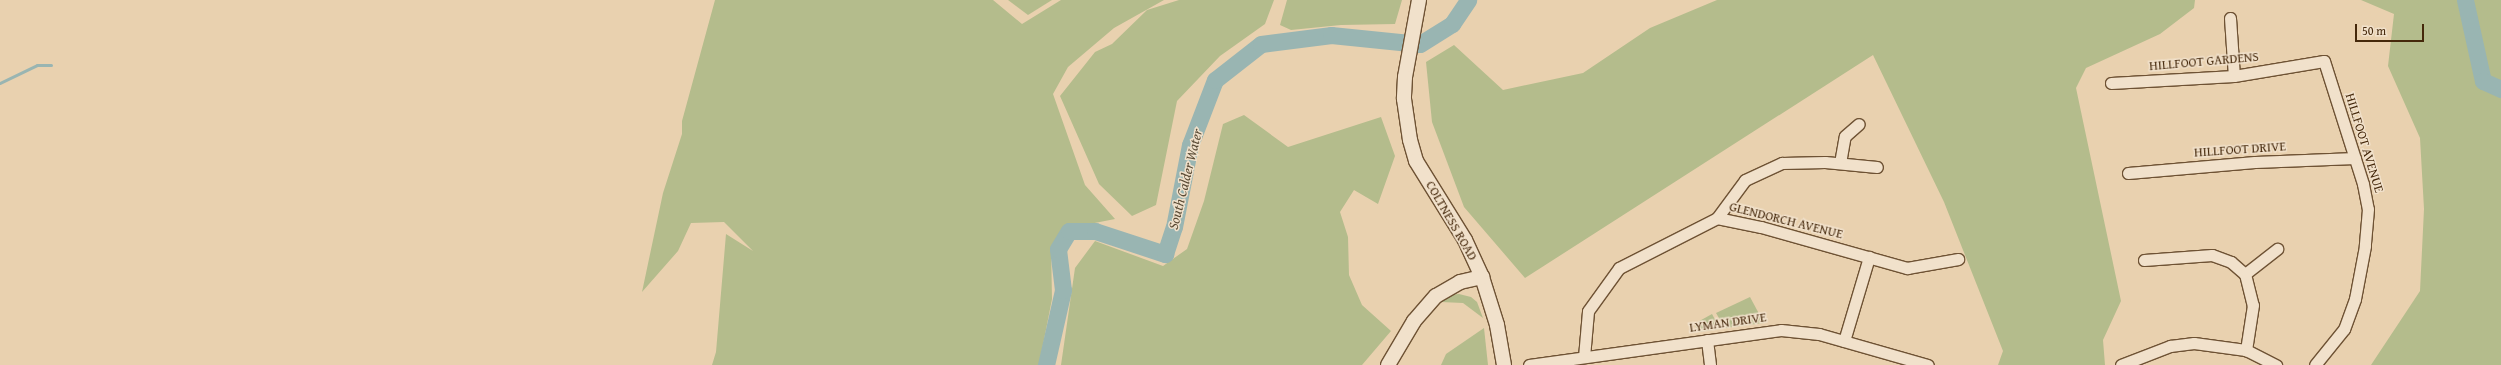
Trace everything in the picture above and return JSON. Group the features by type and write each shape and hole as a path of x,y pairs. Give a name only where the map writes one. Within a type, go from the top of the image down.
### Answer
{"street":[{"name":"COLTNESS ROAD","path":"1418,0 1405,77 1406,121 1416,161 1465,240 1482,277 1497,325 1504,365"},
{"path":"2230,18 2234,76"},
{"name":"HILLFOOT GARDENS","path":"2111,83 2234,76 2324,61"},
{"name":"HILLFOOT AVENUE","path":"2315,365 2344,330 2355,299 2365,246 2368,209 2355,158 2324,61"},
{"path":"1840,163 1845,136 1859,124"},
{"name":"HILLFOOT DRIVE","path":"2128,173 2255,162 2355,158"},
{"path":"1717,218 1745,180 1782,164 1840,163 1877,167"},
{"name":"GLENDORCH AVENUE","path":"1584,357 1588,311 1619,268 1717,218 1761,227 1907,268 1958,258"},
{"path":"2245,274 2277,249"},
{"path":"2144,260 2212,255 2231,262 2245,274 2253,305 2246,350"},
{"path":"1844,341 1869,257"},
{"path":"1388,365 1414,321 1436,296 1460,282 1482,277"},
{"name":"LYMAN DRIVE","path":"1529,365 1781,330 1819,334 1928,365"},
{"path":"1707,340 1710,365"},
{"path":"2121,365 2170,346 2194,343 2246,350 2276,365"}],"green space":[{"path":"715,0 993,0 1022,24 1061,0 1164,0 1114,28 1068,67 1053,94 1085,185 1115,219 1064,229 1051,246 1052,299 1039,365 712,365 716,352 726,234 753,251 724,222 691,223 678,251 642,292 663,193 682,134 682,121"},
{"path":"1008,0 1052,0 1028,15"},
{"path":"1179,0 1274,0 1265,24 1220,56 1177,101 1156,205 1132,216 1099,184 1060,96 1095,52 1112,44 1147,10"},
{"path":"1287,0 1402,0 1395,24 1341,25 1291,30 1280,25"},
{"path":"1717,0 2195,0 2194,8 2160,34 2086,68 2076,88 2121,301 2103,340 2105,365 1998,365 2003,351 1944,202 1873,55 1525,278 1464,207 1432,122 1426,62 1454,45 1503,90 1583,73 1650,28"},
{"path":"2361,0 2501,0 2501,365 2371,365 2420,291 2424,209 2420,138 2388,66 2394,14"},
{"path":"1244,115 1288,147 1381,117 1395,156 1378,204 1354,190 1340,212 1348,237 1349,275 1362,305 1391,331 1362,365 1061,365 1075,268 1095,241 1163,266 1187,249 1204,201 1223,124"},
{"path":"1459,294 1471,297 1477,302 1483,318 1463,303 1441,302 1449,295"},
{"path":"1750,297 1764,323 1725,328 1716,313"},
{"path":"1712,314 1720,329 1699,332 1694,324"},
{"path":"1484,328 1488,365 1441,365 1446,354"}],"waterway":[{"name":"South Calder Water","path":"1046,365 1063,290 1058,249 1069,231 1095,231 1165,254 1174,227 1190,145 1215,80 1261,44 1331,35 1420,44 1452,24 1468,0"},
{"name":"South Calder Water","path":"2465,0 2483,81 2501,89"},
{"path":"0,83 37,65 51,65"}]}
